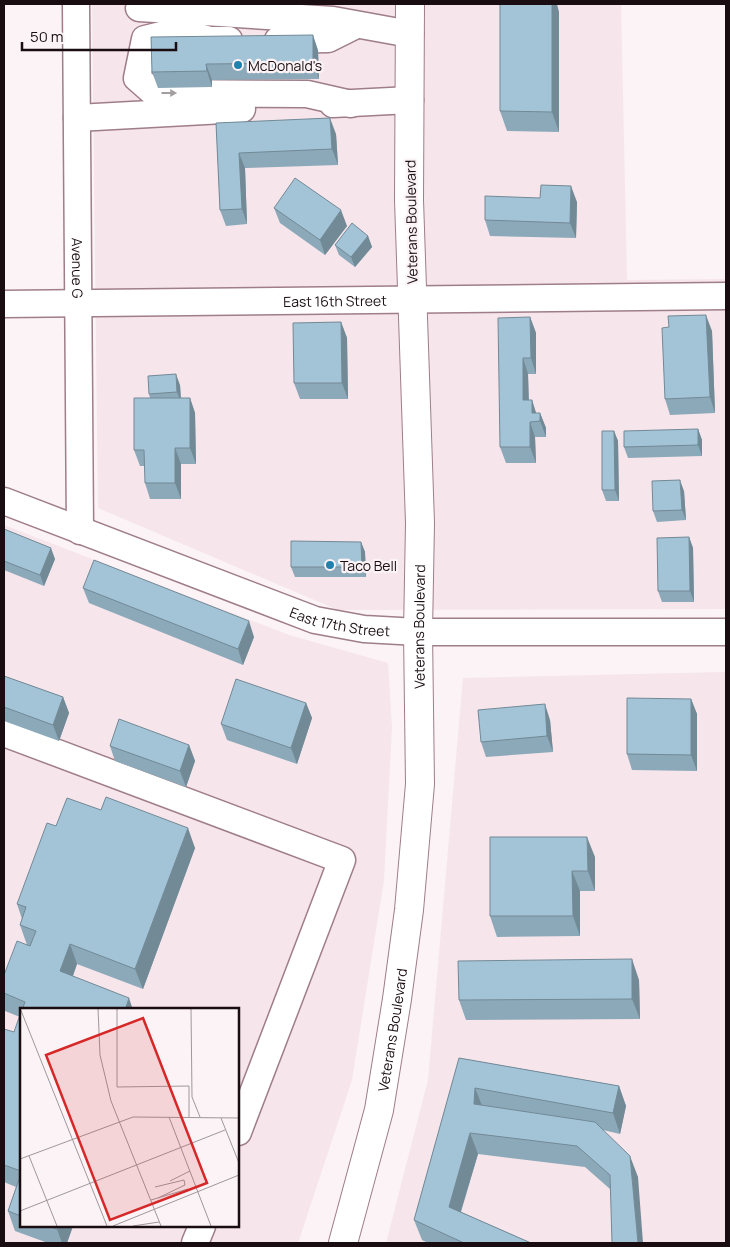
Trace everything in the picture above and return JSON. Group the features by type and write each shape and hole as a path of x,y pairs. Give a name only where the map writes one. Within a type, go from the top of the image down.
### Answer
{"main road":[{"name":"Veterans Boulevard","path":"343,1243 379,1110 398,999 409,910 420,784 418,632 420,523 410,200 410,4"}],"street":[{"name":"Avenue G","path":"76,4 80,530"},
{"path":"130,116 125,54 140,6 333,20 356,26 410,34"},
{"path":"351,104 307,94 154,93 137,78 145,39 178,31 210,40 328,39 356,26"},
{"path":"77,118 410,100"},
{"name":"East 16th Street","path":"4,304 726,296"},
{"name":"East 17th Street","path":"4,500 314,620 364,629 418,632 726,632"},
{"path":"4,733 342,860 239,1129"},
{"path":"195,1243 202,1227"}],"shaded area":[{"path":"92,4 621,4 627,280 726,279 726,609 338,610 98,508"},
{"path":"4,525 289,635 388,663 392,727 384,880 352,1080 298,1243 4,1243"},
{"path":"726,672 726,1243 386,1243 428,1080 463,678"}],"building":[{"path":"500,4 552,4 552,112 500,111"},
{"path":"313,35 313,63 206,64 207,71 152,72 151,37"},
{"path":"330,118 332,149 239,153 242,209 220,210 216,123"},
{"path":"295,178 341,210 320,240 274,208"},
{"path":"541,185 571,186 570,223 485,220 485,196 540,198"},
{"path":"352,223 368,236 351,257 335,245"},
{"path":"706,315 710,397 665,399 662,328 669,327 668,316"},
{"path":"530,317 531,358 523,358 523,400 532,400 532,413 540,413 540,421 530,422 530,447 500,447 498,318"},
{"path":"341,322 342,383 294,383 293,323"},
{"path":"176,374 177,392 149,394 148,376"},
{"path":"134,398 190,398 190,448 175,448 175,483 145,483 144,450 134,450"},
{"path":"698,429 698,445 624,447 624,431"},
{"path":"602,431 614,431 615,490 602,490"},
{"path":"680,480 682,510 653,511 652,481"},
{"path":"4,529 51,548 40,575 4,561"},
{"path":"689,537 690,591 658,591 657,538"},
{"path":"291,541 361,542 362,567 291,567"},
{"path":"94,560 249,621 238,649 83,588"},
{"path":"4,676 63,697 53,725 4,707"},
{"path":"236,679 306,703 291,748 221,724"},
{"path":"627,698 691,699 691,755 627,754"},
{"path":"545,704 547,736 481,742 478,710"},
{"path":"119,719 189,745 180,771 110,746"},
{"path":"106,797 188,828 135,969 70,944 60,971 129,998 126,1008 23,1008 25,1002 4,993 4,975 17,941 30,946 36,931 20,925 26,907 17,904 47,823 56,826 67,798 101,810"},
{"path":"490,837 587,837 588,871 572,871 573,916 490,916"},
{"path":"632,959 632,999 459,1000 458,961"},
{"path":"20,1015 20,1171 4,1165 4,1029 14,1032"},
{"path":"459,1058 619,1086 613,1113 475,1088 474,1104 595,1122 630,1156 638,1243 612,1243 610,1175 577,1146 470,1133 449,1207 531,1243 464,1243 414,1220"},
{"path":"20,1177 20,1216 8,1211"}],"place":[{"name":"McDonald's","path":"238,65"},
{"name":"Taco Bell","path":"330,565"}]}
